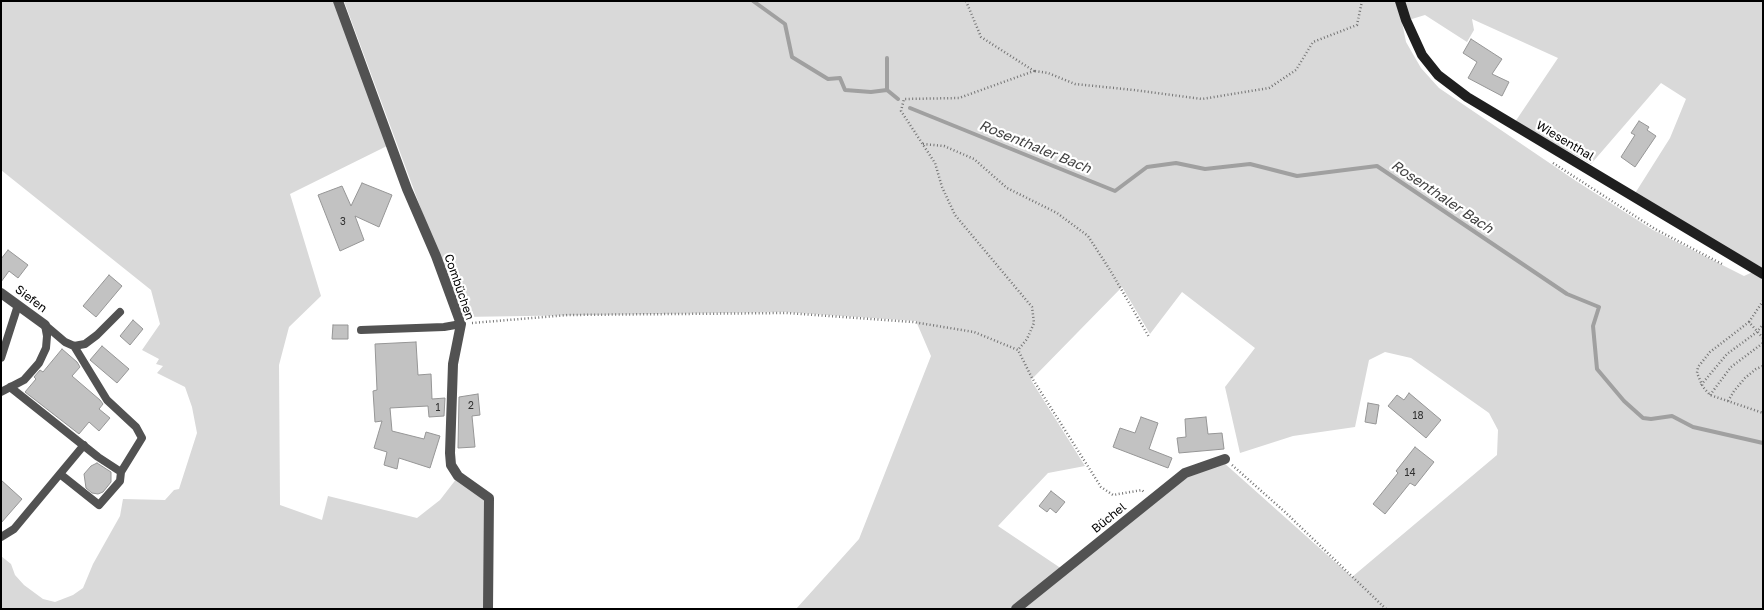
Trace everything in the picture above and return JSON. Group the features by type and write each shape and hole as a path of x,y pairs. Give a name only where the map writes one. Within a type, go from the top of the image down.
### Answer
{"street":[{"name":"Combüchen","path":"338,1 407,188 436,256 461,324 453,364 451,465 458,476 489,498 488,609"},
{"name":"Wiesenthal","path":"1400,1 1406,20 1422,54 1438,75 1467,97 1763,274"},
{"name":"Siefen","path":"1,293 45,325"},
{"name":"Büchel","path":"1016,609 1185,473 1225,459"}],"lane":[{"path":"1,358 18,305"},
{"path":"45,325 65,342 74,346 85,344 120,312"},
{"path":"361,330 444,327 461,324"},
{"path":"1,392 24,380 39,363 46,348 47,336 45,325"},
{"path":"60,474 98,505 120,480 121,472 142,438 136,427 107,400 74,346"},
{"path":"10,387 84,446 121,472"},
{"path":"1,537 14,529 84,446"}],"path":[{"path":"966,1 981,37 1034,71 1048,73 1075,84 1202,99 1269,88 1296,70 1313,42 1358,25 1362,1"},
{"path":"1018,350 1027,339 1034,323 1032,307 955,215 942,187 935,163 901,111 904,99 959,98 1034,71"},
{"path":"923,144 944,146 974,159 1007,188 1057,214 1088,236 1149,337"},
{"path":"1763,301 1748,322 1710,352 1698,367 1698,378 1701,385 1710,395 1763,413"},
{"path":"461,324 568,315 786,313 913,322 974,332 1018,350 1032,378 1102,487 1113,495 1142,490 1154,499"},
{"path":"1748,322 1763,338"},
{"path":"1701,385 1726,354 1757,332 1763,324"},
{"path":"1710,395 1726,372 1763,343"},
{"path":"1728,401 1744,378 1763,366"},
{"path":"1225,459 1285,512 1386,609"}],"shaded area":[{"path":"1,1 337,1 391,144 290,194 321,296 289,327 279,365 280,505 322,520 328,496 417,518 440,500 457,478 487,498 486,609 1,609 1,556 11,564 15,575 24,585 43,599 55,602 73,595 83,588 93,564 120,516 123,499 165,500 174,490 179,489 197,433 192,407 185,387 157,373 163,366 156,364 159,359 142,350 160,324 151,290 1,170"},
{"path":"344,1 1763,1 1763,268 1634,195 1670,138 1686,99 1661,83 1591,164 1515,122 1558,58 1472,19 1474,30 1467,42 1425,15 1402,22 1406,42 1421,68 1439,88 1576,181 1653,230 1744,276 1755,271 1763,277 1763,609 1024,609 1186,475 1223,462 1352,577 1497,455 1498,430 1489,413 1411,358 1385,352 1369,360 1355,427 1293,436 1240,453 1225,387 1255,348 1182,292 1150,334 1122,287 1031,380 1085,466 1048,473 998,526 1062,569 1010,609 796,609 859,539 931,356 916,321 785,312 461,317"}],"building":[{"path":"1471,39 1502,59 1492,74 1509,82 1502,96 1468,78 1477,62 1463,53"},
{"path":"1639,121 1649,127 1647,130 1656,136 1635,167 1621,157 1635,135 1631,133"},
{"path":"362,183 392,195 379,227 355,216 364,240 340,251 318,195 342,186 351,206"},
{"path":"8,250 28,265 18,278 9,271 1,282 1,259"},
{"path":"109,275 122,286 96,317 83,306"},
{"path":"133,320 143,329 130,345 120,336"},
{"path":"333,325 348,325 348,339 332,339"},
{"path":"416,342 418,375 431,374 432,399 445,398 444,416 429,417 428,406 390,408 392,431 424,439 426,432 440,436 430,468 399,458 397,469 384,465 387,452 374,448 382,421 375,422 373,391 377,390 375,344"},
{"path":"102,346 129,369 117,383 90,360"},
{"path":"62,349 80,367 72,376 100,400 103,404 99,409 110,418 99,431 89,422 79,434 25,392 36,379 34,377 40,370 43,372"},
{"path":"1409,393 1441,420 1426,438 1388,406 1397,395 1404,400"},
{"path":"478,394 480,415 472,416 475,447 458,448 459,397"},
{"path":"1368,403 1379,405 1376,424 1365,422"},
{"path":"1141,417 1158,423 1149,449 1172,458 1168,468 1113,447 1120,428 1135,433"},
{"path":"1206,417 1208,434 1222,433 1224,449 1179,453 1177,438 1186,437 1185,419"},
{"path":"1415,447 1434,462 1415,486 1410,483 1385,514 1373,504 1398,473 1396,471"},
{"path":"97,463 111,472 111,482 103,492 98,494 92,493 86,488 84,474 91,466"},
{"path":"1,480 22,499 1,523"},
{"path":"1051,491 1065,502 1056,513 1050,508 1047,512 1039,506"}],"waterway":[{"name":"Rosenthaler Bach","path":"753,1 785,24 792,57 828,79 840,78 845,90 871,92 887,90 898,99"},
{"path":"887,58 887,90"},
{"name":"Rosenthaler Bach","path":"910,108 1115,191 1147,167 1176,163 1205,169 1250,164 1297,176 1377,166 1567,294 1599,307 1593,326 1597,369 1624,401 1643,418 1651,419 1672,416 1693,427 1763,443"}]}
